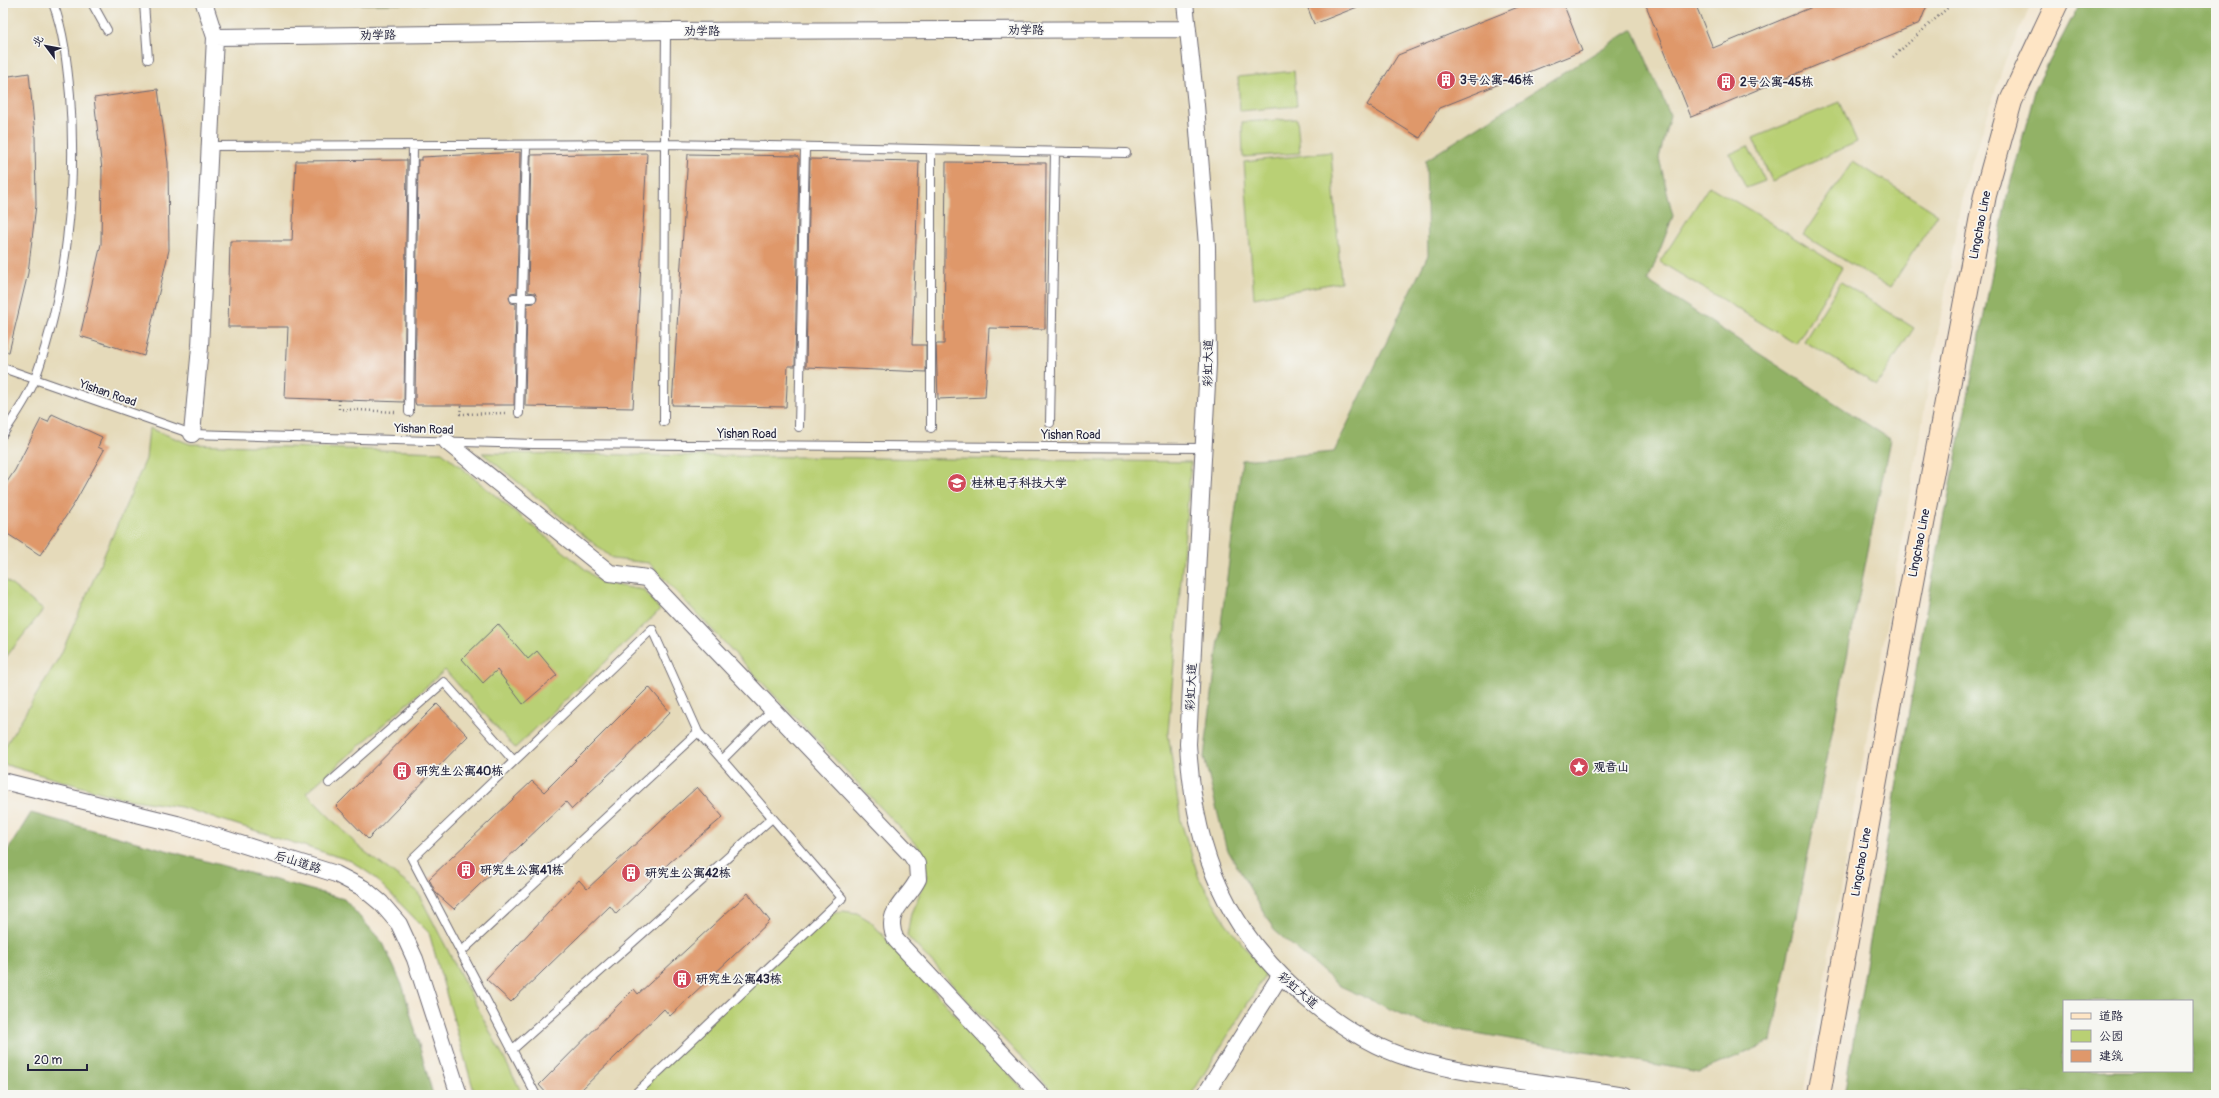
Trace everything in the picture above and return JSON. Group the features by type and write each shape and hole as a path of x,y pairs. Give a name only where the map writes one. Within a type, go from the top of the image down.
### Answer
{"main road":[{"name":"Lingchao Line","path":"1819,1095 1906,614 1985,195 2011,101 2057,3"}],"street":[{"path":"192,434 200,346 215,37 204,3"},
{"name":"彩虹大道","path":"1185,3 1207,246 1208,364 1205,448 1188,744 1190,778 1195,816 1207,859 1227,905 1247,936 1280,976 1333,1020 1379,1047 1407,1058 1442,1067 1624,1095"},
{"name":"劝学路","path":"215,37 666,31 1188,29"},
{"path":"447,442 610,573 647,578 911,855 917,864 918,879 894,914 892,928 896,940 1041,1095"},
{"name":"后山道路","path":"4,784 177,824 336,874 363,888 389,912 399,924 406,938 415,958 459,1095"},
{"path":"1205,1095 1280,976"}],"lane":[{"path":"3,434 35,380 63,269 71,200 73,135 69,82 59,19 54,3"},
{"path":"92,3 107,30"},
{"path":"144,3 148,59"},
{"path":"664,422 666,31"},
{"path":"209,146 413,147 665,144 806,148 1126,153"},
{"path":"519,413 518,298 526,146"},
{"path":"409,412 413,147"},
{"path":"799,427 806,148"},
{"path":"931,150 931,428"},
{"path":"1050,423 1055,152"},
{"path":"518,298 532,298"},
{"name":"Yishan Road","path":"3,368 192,434 541,444 1205,448"},
{"path":"536,1095 412,859 652,629 698,732 842,898 634,1095"},
{"path":"329,783 444,682 514,762"},
{"path":"722,760 773,709"},
{"path":"461,952 698,732"},
{"path":"512,1050 772,818"}],"path":[{"path":"1893,57 1953,3"},
{"path":"339,400 339,409 409,412"},
{"path":"461,406 460,414 519,413"}],"shaded area":[{"name":"桂林电子科技大学","path":"3,3 2032,3 2005,61 1970,169 1961,202 1804,1095 475,1095 429,933 373,876 351,861 181,807 120,798 3,764"}],"green space":[{"path":"262,3 568,3 263,5"},
{"path":"2080,3 2216,3 2216,1095 1844,1095 1925,617 2007,196 2036,87"},
{"path":"1633,29 1670,115 1659,158 1673,216 1648,281 1890,439 1771,1042 1699,1072 1424,1024 1340,986 1274,930 1226,847 1204,757 1242,460 1334,452 1428,255 1426,160"},
{"path":"1294,71 1297,106 1240,111 1238,77"},
{"path":"1840,102 1857,142 1772,181 1753,138"},
{"path":"1297,119 1300,153 1243,157 1242,122"},
{"path":"1748,146 1765,181 1746,188 1730,154"},
{"path":"1331,152 1341,282 1254,298 1244,162"},
{"path":"1853,161 1938,214 1890,288 1803,235"},
{"path":"1709,186 1842,268 1796,344 1660,262"},
{"path":"1841,282 1914,328 1877,385 1804,341"},
{"path":"149,428 190,444 442,452 602,583 644,590 660,610 515,748 445,670 306,793 360,848 417,891 523,1095 475,1095 429,933 373,876 351,861 181,807 120,798 3,764 3,750 61,654 146,459"},
{"path":"482,453 1191,462 1168,733 1181,822 1199,878 1226,923 1266,974 1191,1095 1056,1095 907,936 911,913 927,878 923,852 649,563 613,559"},
{"path":"3,578 43,610 3,661"},
{"path":"31,813 344,899 383,943 403,987 433,1095 3,1095 3,858"},
{"path":"843,911 857,913 870,921 1028,1095 634,1095 825,914"}],"building":[{"path":"1306,3 1365,3 1365,4 1314,24"},
{"name":"3号公寓-46栋","path":"1528,3 1563,3 1582,51 1439,108 1420,138 1367,105 1398,55"},
{"name":"2号公寓-45栋","path":"1645,3 1695,3 1713,48 1822,3 1928,3 1920,23 1691,117"},
{"path":"29,73 35,135 36,205 28,273 9,352 3,352 3,77"},
{"path":"158,89 168,163 169,250 144,356 80,336 101,244 102,170 94,98"},
{"path":"520,152 517,292 511,293 509,298 511,303 516,304 514,405 416,405 418,160 422,160 422,157"},
{"path":"647,153 633,408 525,406 527,304 534,303 537,298 535,293 528,292 531,155"},
{"path":"688,154 797,156 799,159 795,366 788,366 786,407 672,405"},
{"path":"810,159 919,161 912,345 926,345 926,372 806,367"},
{"path":"407,160 404,402 285,398 288,327 228,327 230,241 292,241 296,161"},
{"path":"946,162 1046,163 1045,329 989,328 985,397 938,399 936,344 944,344"},
{"path":"52,414 102,437 98,447 104,450 74,504 40,555 3,531 3,488 15,470 41,419 48,422"},
{"path":"498,624 528,659 537,651 557,675 523,704 497,670 483,683 462,659"},
{"path":"649,687 670,712 622,762 572,809 566,802 454,909 436,893 429,879 532,781 544,792"},
{"name":"研究生公寓40栋","path":"437,704 468,736 368,839 336,806"},
{"path":"697,787 723,817 670,862 616,914 610,906 511,1002 486,979 579,880 587,889"},
{"path":"748,893 770,921 670,1016 664,1009 576,1095 548,1095 539,1085 634,989 638,994"}],"place":[{"name":"3号公寓-46栋","path":"1446,80"},
{"name":"2号公寓-45栋","path":"1726,82"},
{"name":"桂林电子科技大学","path":"957,483"},
{"name":"观音山","path":"1579,767"},
{"name":"研究生公寓40栋","path":"402,771"},
{"name":"研究生公寓41栋","path":"466,870"},
{"name":"研究生公寓42栋","path":"631,873"},
{"name":"研究生公寓43栋","path":"682,979"}]}
